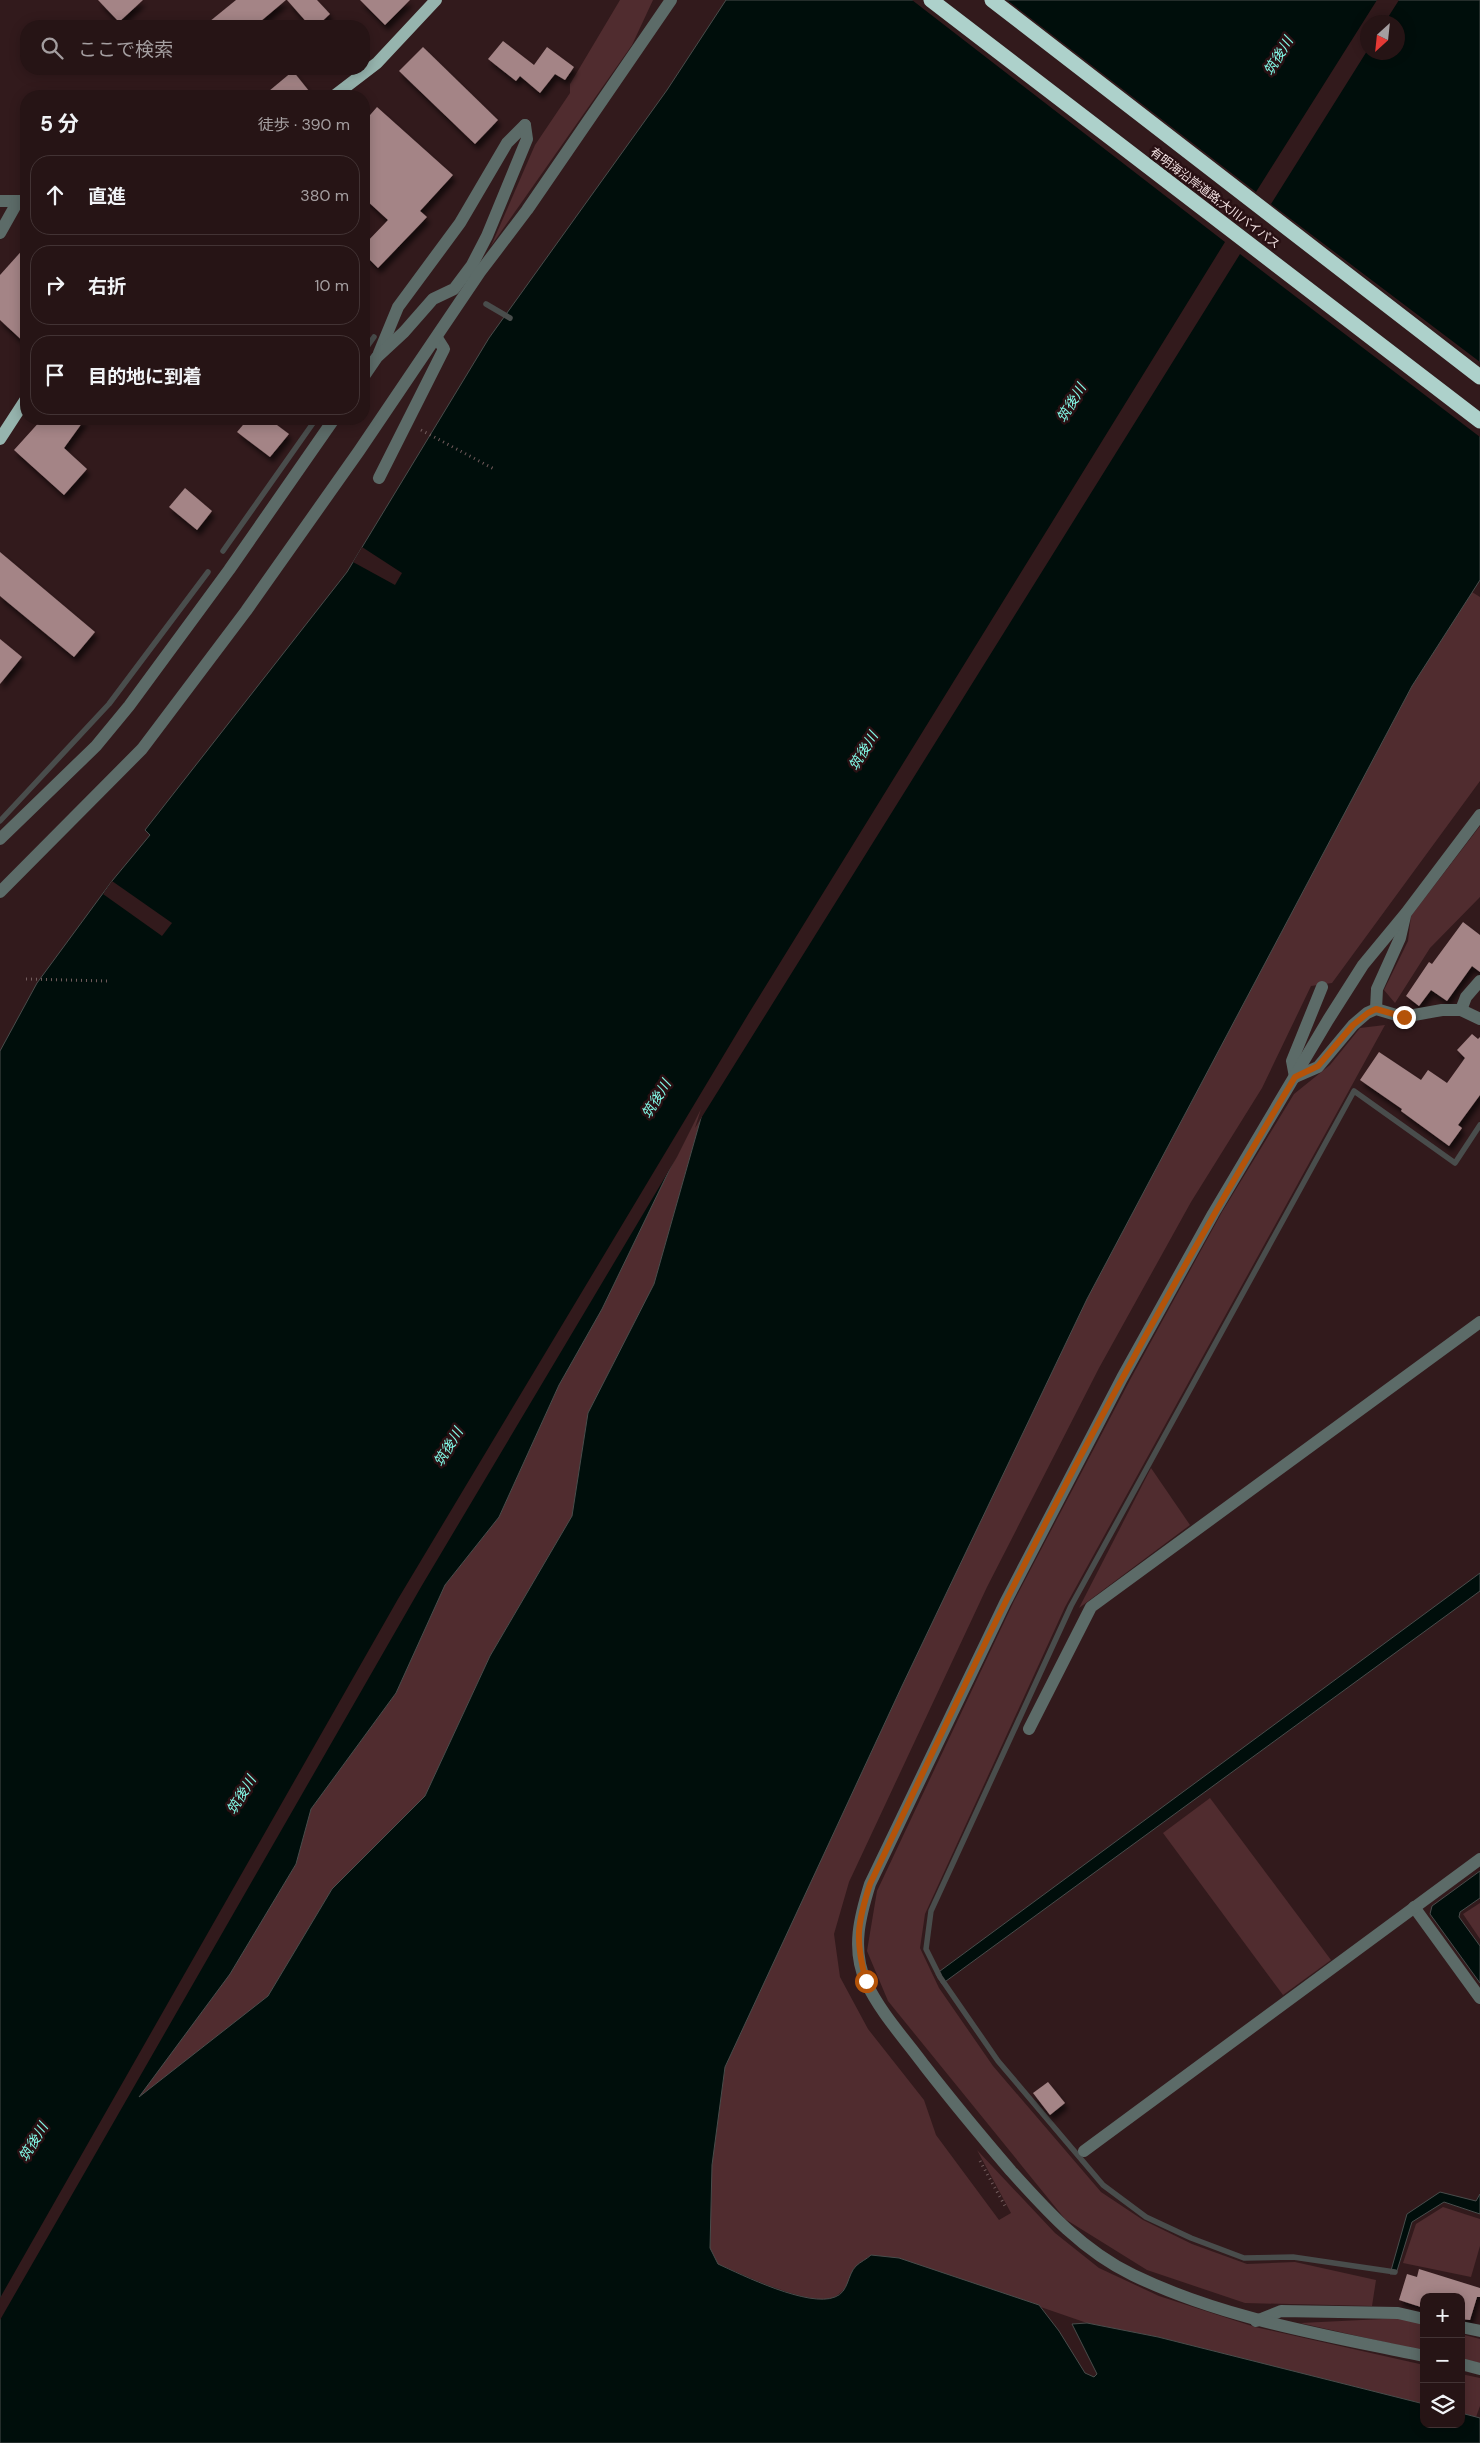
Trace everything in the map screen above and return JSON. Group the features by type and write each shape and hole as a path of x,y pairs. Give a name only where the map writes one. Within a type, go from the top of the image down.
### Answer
{"highway":[{"name":"有明海沿岸道路;大川バイパス","path":"931,0 1480,421"},
{"name":"有明海沿岸道路;大川バイパス","path":"992,0 1480,377"}],"main road":[{"path":"370,68 436,0"},
{"path":"342,90 361,75"},
{"path":"0,439 20,408"}],"street":[{"path":"377,357 404,332 433,299 454,289 476,269 527,210 671,0"},
{"path":"0,892 142,749 258,595 437,338 476,269 487,236 527,139 525,125 507,143 460,223 398,307 377,357 370,367"},
{"path":"0,201 20,201"},
{"path":"0,233 20,204"},
{"path":"379,478 444,349 437,338"},
{"path":"0,840 96,746 129,706 235,562 330,425"},
{"path":"1420,2355 1256,2320 1133,2275 1096,2254 1053,2218 965,2118 886,2015 866,1981 858,1953 859,1920 870,1884 1014,1586 1131,1361 1213,1214 1363,966 1406,913 1480,815"},
{"path":"1376,1009 1377,989 1400,938 1406,913"},
{"path":"1461,1010 1466,997 1480,981"},
{"path":"1295,1077 1292,1061 1322,987"},
{"path":"1295,1077 1318,1066 1353,1025 1376,1009 1404,1017 1442,1010 1461,1010 1480,1019"},
{"path":"1029,1729 1091,1607 1480,1322"},
{"path":"1084,2150 1480,1859"},
{"path":"1414,1907 1480,1998"},
{"path":"1256,2320 1281,2311 1398,2313 1420,2318"},
{"path":"1465,2328 1480,2331"},
{"path":"1465,2365 1480,2369"}],"path":[{"path":"421,430 494,469"},
{"path":"26,979 106,981"}],"shaded area":[{"path":"620,0 653,0 632,45 491,246 535,145 570,93 570,84"},
{"path":"1472,592 1480,597 1480,781 1332,983 1311,986 1262,1088 1191,1202 1099,1368 987,1587 849,1882 834,1934 840,1977 868,2029 924,2100 936,2135 999,2220 1011,2213 977,2150 1055,2233 1099,2268 1159,2296 1255,2327 1420,2364 1420,2403 1158,2337 1087,2323 899,2258 855,2267 846,2287 836,2296 826,2299 795,2294 759,2282 718,2264 710,2248 712,2165 725,2067 902,1686 1087,1299 1412,686"},
{"path":"1480,826 1480,897 1430,948 1395,1003 1384,990 1408,941 1411,916"},
{"path":"1385,1025 1065,1607 925,1914 920,1948 939,1988 993,2066 1101,2192 1143,2220 1192,2244 1247,2264 1295,2262 1376,2280 1372,2306 1245,2303 1147,2270 1065,2219 888,2001 867,1951 877,1891 1014,1601 1131,1378 1222,1212 1294,1094 1330,1065 1360,1028"},
{"path":"711,1082 654,1284 588,1413 572,1516 490,1656 425,1796 332,1889 268,1996 137,2099 230,1973 296,1864 311,1809 396,1693 445,1585 499,1517 559,1385 602,1309"},
{"path":"1151,1468 1190,1525 1079,1608"},
{"path":"1210,1798 1331,1960 1283,1995 1163,1833"},
{"path":"1480,1903 1480,1939 1463,1914"},
{"path":"1443,2207 1480,2219 1480,2246 1471,2277 1403,2263 1416,2224"},
{"path":"1403,2318 1420,2323 1420,2350 1300,2323"},
{"path":"1465,2335 1480,2339 1480,2363 1465,2360"},
{"path":"1465,2375 1480,2378 1480,2406 1476,2417 1465,2414"}],"water":[{"name":"筑後川","path":"726,0 1480,0 1480,580 1412,686 1087,1299 902,1686 725,2067 712,2165 710,2248 718,2264 776,2289 809,2298 823,2299 840,2295 856,2266 871,2255 899,2258 1039,2305 1059,2331 1085,2373 1094,2377 1097,2374 1072,2324 1087,2323 1158,2337 1420,2403 1420,2428 1465,2428 1465,2414 1480,2418 1480,2443 0,2443 0,1051 37,983 112,881 150,835 145,830 347,572 489,338 667,90","holes":["710,1086 654,1284 588,1413 572,1516 490,1656 425,1796 332,1889 268,1996 139,2097 230,1974 296,1864 311,1809 396,1693 445,1585 499,1517 559,1385 602,1309"]},
{"path":"1480,1573 1480,1591 942,1984 936,1974"},
{"path":"1480,1871 1480,1898 1460,1912 1459,1917 1480,1946 1480,1983 1430,1914 1432,1906"},
{"path":"1440,2192 1476,2201 1480,2194 1480,2214 1444,2202 1412,2222 1396,2274 1390,2274 1407,2214"}],"pier":[{"path":"912,0 1007,0 1256,192 1360,27 1361,60 1271,204 1480,362 1480,437 1240,254 695,1128 701,1109 677,1157 421,1587 0,2320 0,2298 398,1599 749,1013 1225,242"},
{"path":"1377,0 1399,0 1389,15 1368,15"},
{"path":"362,547 402,573 395,585 353,562"},
{"path":"112,881 172,923 162,936 103,894"}],"building":[{"path":"98,0 143,0 121,20 117,20"},
{"path":"236,0 286,0 262,20 211,20"},
{"path":"287,0 317,0 330,14 324,20 305,20"},
{"path":"360,0 410,0 385,25"},
{"path":"503,41 534,65 547,47 574,67 565,80 555,74 540,93 520,76 516,81 488,59"},
{"path":"423,47 498,120 475,144 399,71"},
{"path":"288,75 296,75 308,90 270,90"},
{"path":"377,107 453,175 420,211 427,217 378,268 370,260 370,239 388,220 370,204 370,115"},
{"path":"20,253 20,338 0,320 0,275"},
{"path":"37,425 81,425 64,448 87,469 64,495 14,450"},
{"path":"243,425 277,425 289,434 270,457 237,432"},
{"path":"185,488 212,511 197,530 169,507"},
{"path":"0,552 95,632 74,657 0,596"},
{"path":"0,639 22,657 0,684"},
{"path":"1463,922 1480,935 1480,972 1472,966 1447,1001 1431,990 1419,1006 1406,996 1429,962 1432,964"},
{"path":"1472,1034 1478,1039 1480,1037 1480,1095 1458,1125 1462,1128 1449,1146 1401,1111 1402,1109 1360,1080 1379,1052 1421,1080 1428,1070 1447,1083 1465,1058 1457,1050"},
{"path":"1048,2082 1065,2103 1050,2115 1033,2093"},
{"path":"1419,2269 1480,2288 1480,2297 1477,2297 1470,2320 1465,2319 1465,2293 1420,2293 1420,2307 1399,2300 1407,2274 1417,2277"}],"waterway":[{"path":"486,304 510,318"},
{"path":"370,343 374,337"},
{"path":"223,551 312,425"},
{"path":"0,821 109,704 208,572"},
{"path":"1395,2272 1293,2257 1244,2258 1191,2238 1146,2217 1103,2185 998,2061 940,1977 926,1949 931,1911 1071,1606 1354,1091 1455,1163 1480,1125"}],"route":[{"path":"866,1981 858,1953 859,1920 870,1884 1005,1603 1122,1378 1213,1214 1295,1077 1318,1066 1353,1025 1368,1013 1376,1009 1387,1014 1404,1017"}]}
